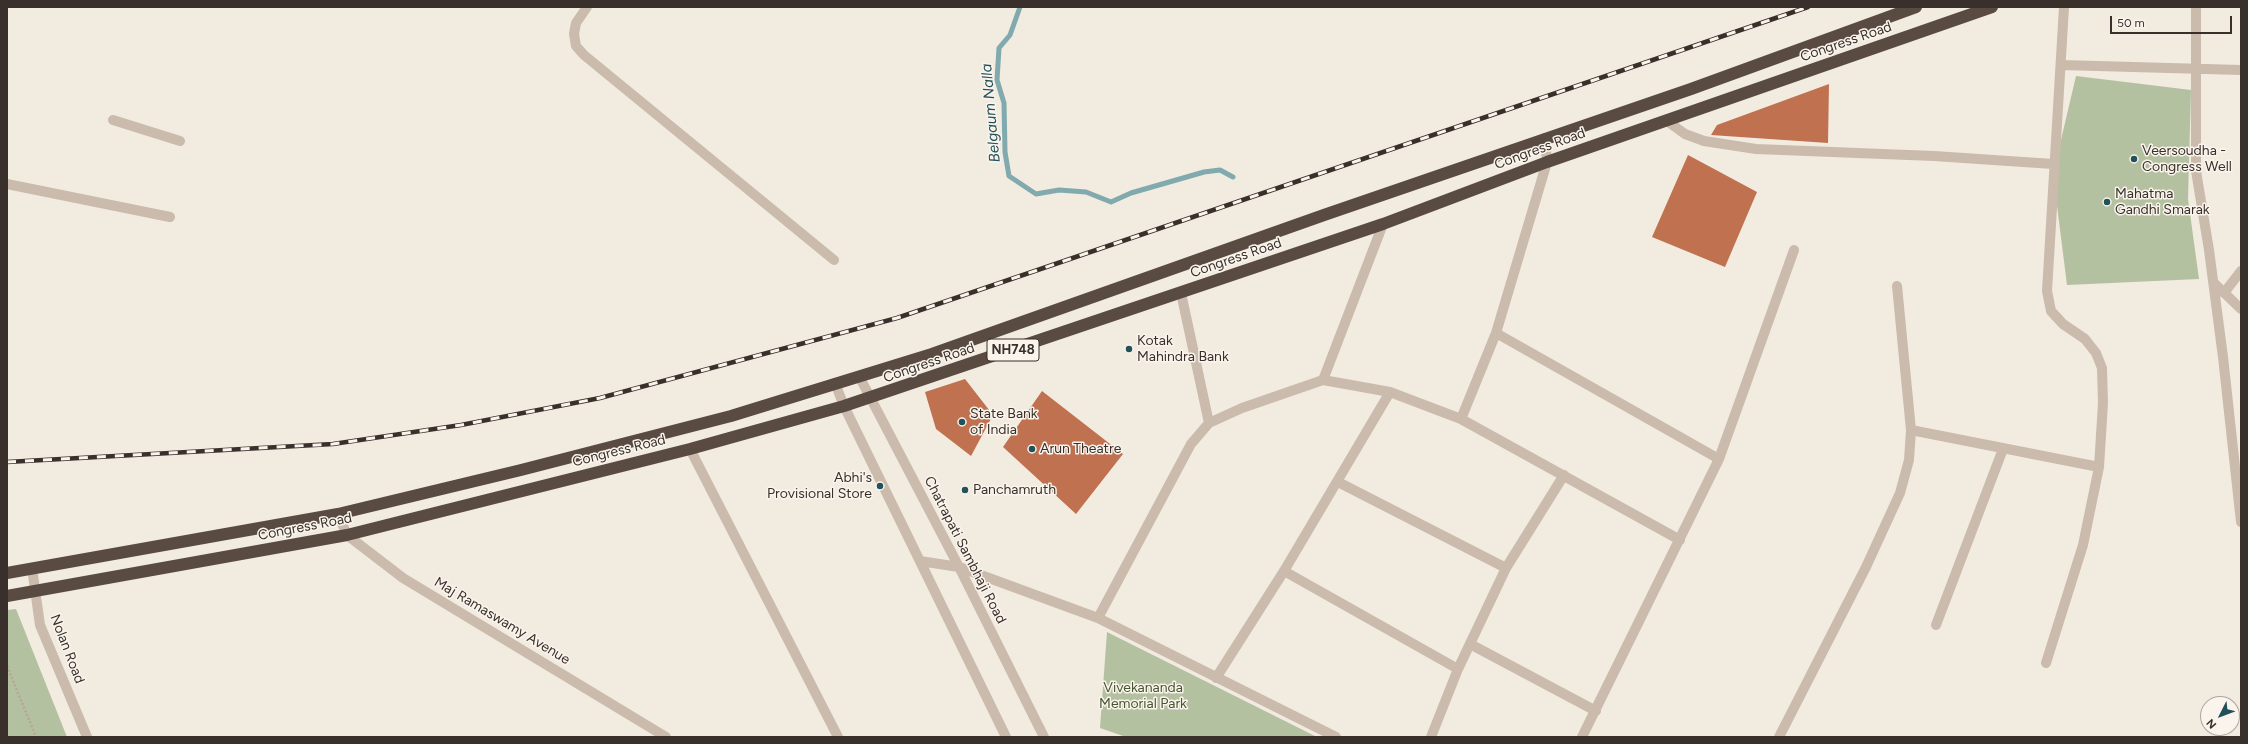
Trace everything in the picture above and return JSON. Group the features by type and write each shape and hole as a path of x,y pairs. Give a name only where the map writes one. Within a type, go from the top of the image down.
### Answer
{"highway":[{"name":"Congress Road","path":"7,573 338,514 630,443 731,416 932,354 1544,138 1691,89 1916,7"},
{"name":"Congress Road","path":"7,596 347,535 690,449 870,399 1383,224 1547,162 1992,7"}],"street":[{"path":"587,7 576,23 574,34 576,46 584,55 834,260"},
{"path":"2046,663 2083,545 2099,467 2103,403 2102,368 2085,339 2063,324 2051,311 2047,291 2053,164 2064,7"},
{"path":"2196,7 2196,170 2224,365 2241,522"},
{"path":"2061,65 2241,70"},
{"path":"113,120 180,141"},
{"path":"1667,121 1685,134 1704,141 1756,149 1934,156 2053,164"},
{"path":"1461,419 1496,333 1547,162 1544,138"},
{"path":"7,184 170,217"},
{"path":"1324,380 1383,224"},
{"path":"1582,737 1719,459 1794,250"},
{"path":"2224,293 2241,271"},
{"path":"2213,282 2241,308"},
{"path":"1779,737 1866,567 1900,493 1909,460 1911,430 1897,286"},
{"path":"1181,293 1201,380 1209,423"},
{"path":"1496,333 1719,459"},
{"name":"Chatrapati Sambhaji Road","path":"859,376 959,567 1044,737"},
{"path":"1098,618 1191,444 1209,423 1242,408 1324,380 1390,392 1461,419 1680,540"},
{"path":"835,383 844,406 1006,737"},
{"path":"1216,678 1284,571 1390,392"},
{"path":"1911,430 2099,467"},
{"path":"690,449 838,737"},
{"path":"1936,625 2003,449"},
{"path":"1431,737 1458,669 1506,568 1564,475"},
{"path":"1338,482 1506,568"},
{"name":"Maj Ramaswamy Avenue","path":"338,514 347,535 403,578 666,737"},
{"path":"920,561 959,567 1098,618 1336,737"},
{"name":"Nolan Road","path":"32,568 40,625 87,737"},
{"path":"1284,571 1458,669"},
{"path":"1470,644 1596,711"}],"path":[{"path":"7,666 36,737"}],"green space":[{"path":"2076,76 2191,90 2188,199 2199,279 2067,285 2053,174"},
{"path":"16,609 67,737 7,737 7,610"},
{"name":"Vivekananda Memorial Park","path":"1107,632 1317,737 1126,737 1100,728"}],"building":[{"path":"1829,84 1828,143 1711,135 1717,125"},
{"path":"1688,155 1757,192 1725,267 1652,237"},
{"name":"State Bank of India","path":"965,379 993,415 971,456 936,429 925,392"},
{"path":"1042,391 1123,454 1076,514 1003,447"}],"waterway":[{"name":"Belgaum Nalla","path":"1020,7 1010,35 999,48 997,80 1004,103 1005,152 1009,176 1036,194 1059,190 1086,192 1111,202 1131,193 1204,172 1220,170 1233,177"}],"railway":[{"path":"7,462 333,444 461,425 600,398 897,318 1808,7"}],"place":[{"name":"Veersoudha - Congress Well","path":"2134,159"},
{"name":"Mahatma Gandhi Smarak","path":"2107,202"},
{"name":"Kotak Mahindra Bank","path":"1129,349"},
{"name":"State Bank of India","path":"962,422"},
{"name":"Arun Theatre","path":"1032,449"},
{"name":"Abhi's Provisional Store","path":"880,486"},
{"name":"Panchamruth","path":"965,490"}]}
